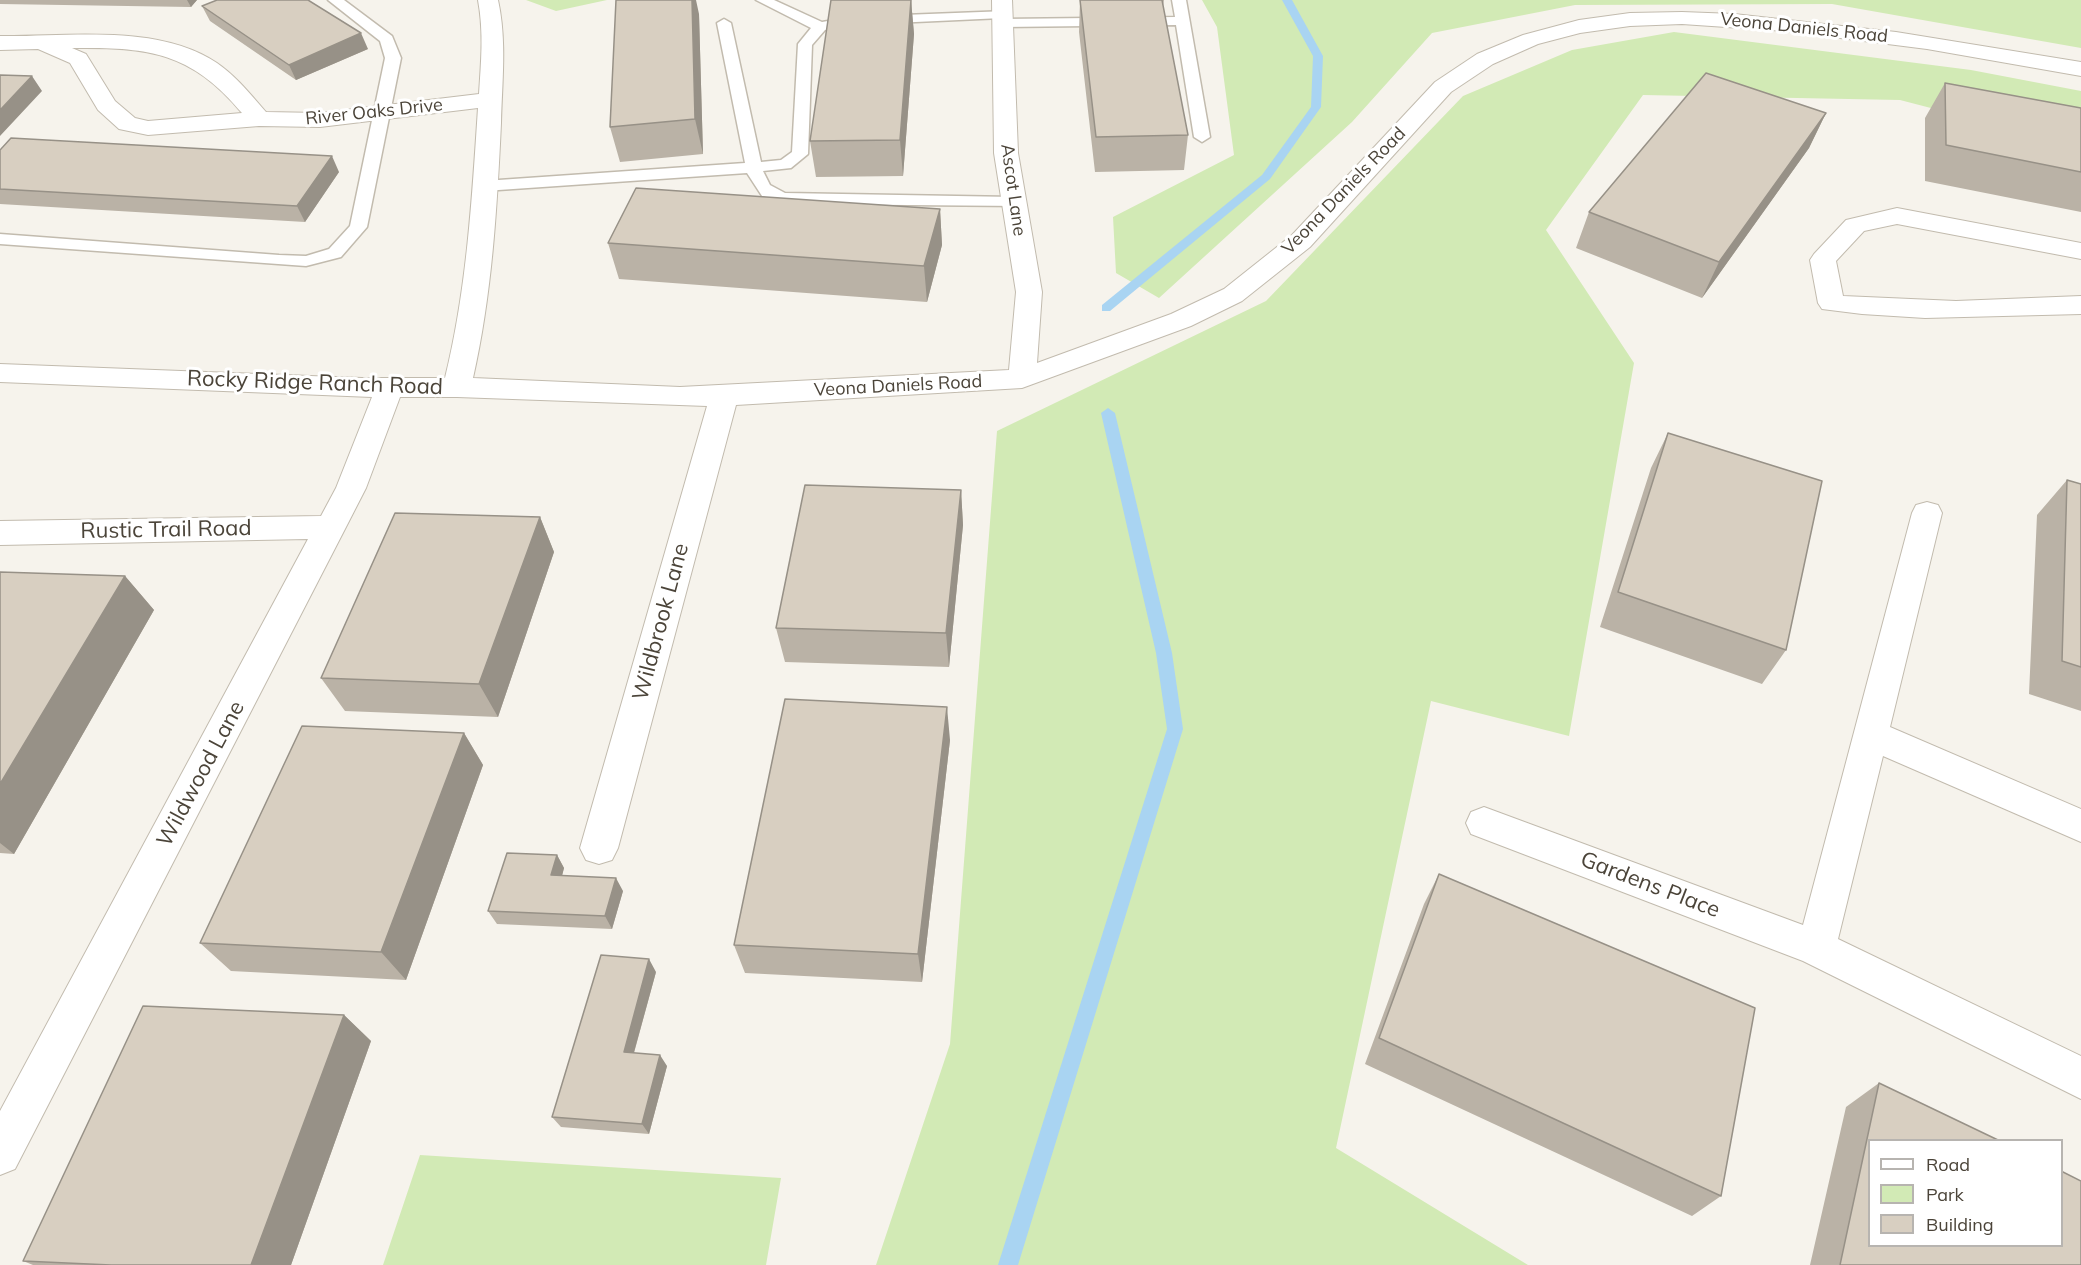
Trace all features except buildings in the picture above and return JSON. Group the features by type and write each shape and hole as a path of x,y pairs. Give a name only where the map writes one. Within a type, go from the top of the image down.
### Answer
{"street":[{"name":"Rocky Ridge Ranch Road","path":"0,373 390,387 457,387 467,350 479,262 493,54 489,0"},
{"name":"Ascot Lane","path":"1002,12 1006,153 1029,292 1022,379"},
{"name":"Veona Daniels Road","path":"457,387 680,397 1022,379 1181,320 1233,295 1301,241 1443,87 1464,69 1488,54 1537,34 1585,23 1628,18 1710,18 1914,40 2081,69"},
{"name":"River Oaks Drive","path":"0,43 121,41 162,49 200,62 222,80 259,119"},
{"name":"River Oaks Drive","path":"44,44 78,59 106,105 127,124 148,128 259,119 320,120 490,100"},
{"path":"2081,252 1897,216 1855,225 1822,260 1831,303 1888,309 2028,309 2081,305"},
{"name":"Wildwood Lane","path":"0,1154 351,488 390,387"},
{"name":"Wildbrook Lane","path":"599,848 724,396"},
{"path":"1815,948 1927,513"},
{"name":"Rustic Trail Road","path":"0,533 331,527"},
{"path":"1871,735 2081,826"},
{"name":"Gardens Place","path":"1484,823 1815,948 2081,1078"}],"lane":[{"path":"0,238 279,260 306,261 335,252 358,227 393,58 387,39 335,0"},
{"path":"763,0 820,27 851,21 1002,12 1182,21"},
{"path":"1179,0 1202,137"},
{"path":"724,23 754,169 761,186 771,196 794,199 1014,202"},
{"path":"484,186 754,169 785,165 800,154 805,44 820,27"}],"green space":[{"path":"526,0 607,0 556,11"},
{"path":"1202,0 2081,0 2081,48 1832,4 1575,5 1432,33 1352,122 1159,298 1116,273 1113,217 1234,155 1217,27"},
{"path":"1674,32 1971,70 2081,91 2081,147 1900,100 1643,95 1546,230 1634,363 1569,736 1431,701 1336,1148 1528,1265 876,1265 950,1044 997,431 1266,301 1463,96 1572,50"},
{"path":"420,1155 781,1178 766,1265 383,1265"}],"waterway":[{"path":"1106,308 1266,177 1316,107 1318,56 1287,0"},
{"path":"1008,1265 1175,729 1164,653 1108,413"}]}
